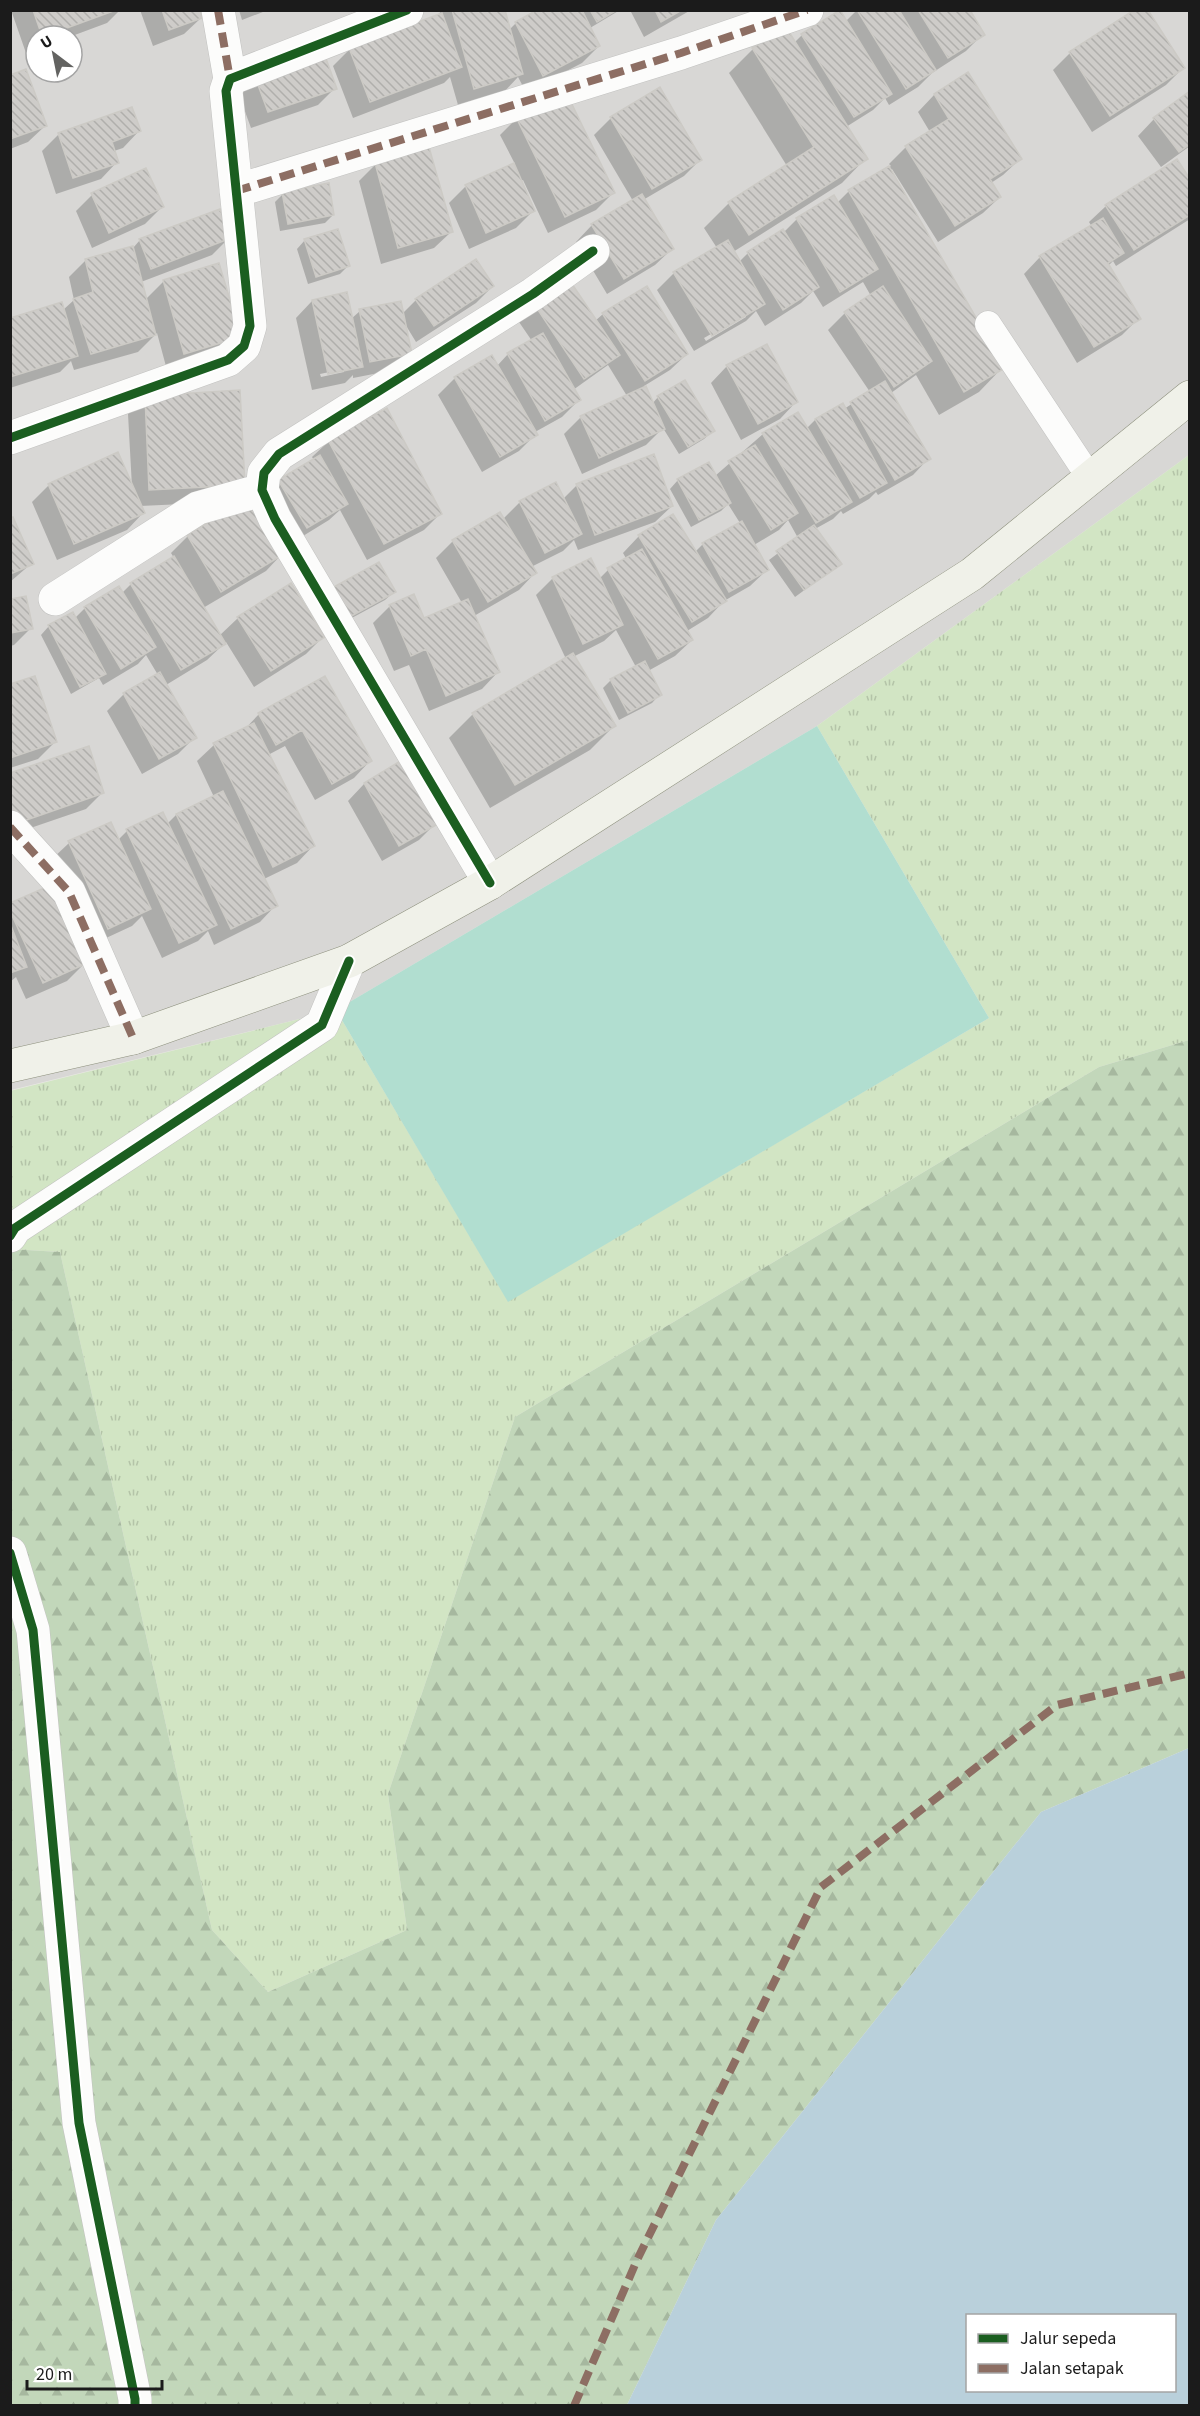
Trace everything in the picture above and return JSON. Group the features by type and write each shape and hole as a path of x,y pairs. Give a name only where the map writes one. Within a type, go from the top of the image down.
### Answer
{"main road":[{"path":"10,1066 133,1038 349,961 490,883 972,574 1190,397"}],"street":[{"path":"10,438 228,360 244,346 250,326 226,91 230,79 218,10"},
{"path":"230,79 408,10"},
{"path":"236,191 681,53 807,10"},
{"path":"490,883 275,519 262,490 264,473 279,454 533,294 593,251"},
{"path":"55,598 198,508 262,490"},
{"path":"10,827 69,892 133,1038"},
{"path":"10,1236 15,1228 322,1025 349,961"},
{"path":"10,1553 33,1630 79,2123 135,2406"}],"lane":[{"path":"988,324 1090,478"}],"shaded area":[{"path":"10,11 1189,11 1189,455 817,726 336,1010 11,1090"}],"green space":[{"path":"1189,455 1189,1040 1099,1067 515,1417 388,1794 407,1930 268,1992 212,1930 60,1252 11,1249 10,1091 336,1010 508,1301 989,1018 817,726"},
{"path":"817,726 989,1018 508,1302 336,1010"},
{"path":"1189,1040 1189,1748 1041,1812 716,2220 627,2405 11,2405 10,1249 60,1252 212,1930 268,1992 407,1930 388,1794 515,1417 1099,1067"}],"water":[{"path":"1189,1748 1189,2405 627,2405 716,2220 1041,1812"}],"building":[{"path":"33,10 116,10 78,24 38,24"},
{"path":"162,10 200,10 202,18 169,30"},
{"path":"452,10 505,10 523,74 474,89"},
{"path":"537,10 582,10 600,46 543,76 515,22"},
{"path":"590,10 617,10 597,22"},
{"path":"655,10 682,10 661,22"},
{"path":"840,10 892,94 854,117 801,34"},
{"path":"857,10 899,10 936,70 906,89"},
{"path":"918,10 970,10 985,35 948,58"},
{"path":"1134,10 1148,10 1185,68 1110,116 1069,52"},
{"path":"442,13 462,67 370,102 349,48"},
{"path":"786,27 868,159 749,235 728,202 814,147 752,48"},
{"path":"324,53 337,89 268,112 255,77"},
{"path":"24,70 24,84 32,84 47,126 10,139 10,75"},
{"path":"968,72 1022,159 990,179 1001,197 955,226 905,146 949,119 934,94"},
{"path":"660,87 702,160 652,189 610,117"},
{"path":"1190,91 1190,144 1179,152 1153,118"},
{"path":"566,92 615,193 565,217 516,117"},
{"path":"132,107 141,131 112,142 119,163 73,178 58,133"},
{"path":"429,147 453,232 398,248 375,163"},
{"path":"1177,159 1190,179 1190,215 1134,250 1105,205"},
{"path":"514,163 535,211 486,233 465,185"},
{"path":"889,166 1005,368 964,392 848,190"},
{"path":"146,168 164,207 109,233 91,193"},
{"path":"329,183 334,215 288,224 282,192"},
{"path":"642,194 674,249 624,279 591,224"},
{"path":"834,195 878,269 840,292 796,218"},
{"path":"220,209 231,238 151,269 139,239"},
{"path":"1103,218 1124,253 1108,263 1141,319 1094,347 1039,256"},
{"path":"338,229 350,266 316,277 304,239"},
{"path":"783,229 819,287 783,310 747,252"},
{"path":"728,240 765,304 712,336 673,272"},
{"path":"133,246 156,335 91,354 73,299 93,292 85,259"},
{"path":"476,259 494,286 434,326 415,299"},
{"path":"219,263 241,337 184,354 163,280"},
{"path":"570,281 620,355 584,379 534,304"},
{"path":"647,286 688,354 645,381 602,313"},
{"path":"883,286 932,361 894,387 844,312"},
{"path":"347,292 363,367 328,374 312,300"},
{"path":"401,301 412,354 370,362 359,309"},
{"path":"62,302 78,356 10,377 10,318"},
{"path":"543,333 581,400 545,421 507,353"},
{"path":"767,344 798,402 758,424 726,365"},
{"path":"492,355 538,435 500,457 454,377"},
{"path":"685,380 715,431 688,447 657,396"},
{"path":"885,381 931,459 895,480 850,402"},
{"path":"646,386 665,429 599,458 580,416"},
{"path":"240,390 245,485 149,490 145,396"},
{"path":"843,403 887,483 860,498 815,419"},
{"path":"387,408 442,514 384,544 328,440"},
{"path":"798,412 852,502 816,523 762,433"},
{"path":"755,445 798,513 771,530 728,461"},
{"path":"118,452 145,513 74,544 48,484"},
{"path":"654,454 673,506 595,535 576,484"},
{"path":"320,455 348,504 307,528 278,480"},
{"path":"709,462 731,503 699,520 677,479"},
{"path":"556,482 582,534 545,553 519,501"},
{"path":"250,497 284,554 221,592 187,535"},
{"path":"500,512 537,573 488,602 452,540"},
{"path":"673,514 727,601 692,622 638,535"},
{"path":"13,517 34,564 10,574 10,518"},
{"path":"742,521 769,570 729,592 702,543"},
{"path":"814,525 842,564 804,590 776,551"},
{"path":"642,549 693,640 658,659 607,568"},
{"path":"174,556 226,644 181,670 130,583"},
{"path":"591,558 623,625 583,644 552,577"},
{"path":"379,562 396,592 346,619 330,589"},
{"path":"291,583 325,637 271,671 237,617"},
{"path":"119,586 156,647 121,669 84,607"},
{"path":"414,594 424,618 468,599 500,672 446,696 426,649 411,656 389,605"},
{"path":"26,596 33,629 10,633 10,599"},
{"path":"73,612 106,674 80,687 48,625"},
{"path":"573,653 616,726 515,785 472,713"},
{"path":"645,661 662,695 628,713 610,679"},
{"path":"160,672 197,738 159,759 123,693"},
{"path":"35,676 57,742 10,758 10,684"},
{"path":"325,676 372,761 332,784 302,730 276,745 258,713"},
{"path":"254,723 315,846 273,867 213,743"},
{"path":"89,746 104,793 15,824 10,810 10,773"},
{"path":"402,760 438,824 399,846 364,783"},
{"path":"223,791 278,906 231,929 176,814"},
{"path":"163,812 217,925 179,943 126,829"},
{"path":"111,822 151,909 108,929 68,841"},
{"path":"51,885 85,964 43,983 10,911 10,903"},
{"path":"10,923 27,967 10,973"}],"marked path":[{"path":"218,10 230,79"},
{"path":"236,191 681,53 807,10"},
{"path":"10,827 69,892 133,1038"},
{"path":"574,2406 637,2260 821,1887 1057,1705 1190,1673"}],"cycle path":[{"path":"10,438 228,360 244,346 250,326 226,91 230,79 407,10"},
{"path":"490,883 275,519 262,490 264,473 279,454 533,294 593,251"},
{"path":"10,1236 15,1228 322,1025 349,961"},
{"path":"10,1553 33,1630 79,2123 135,2406"}]}
